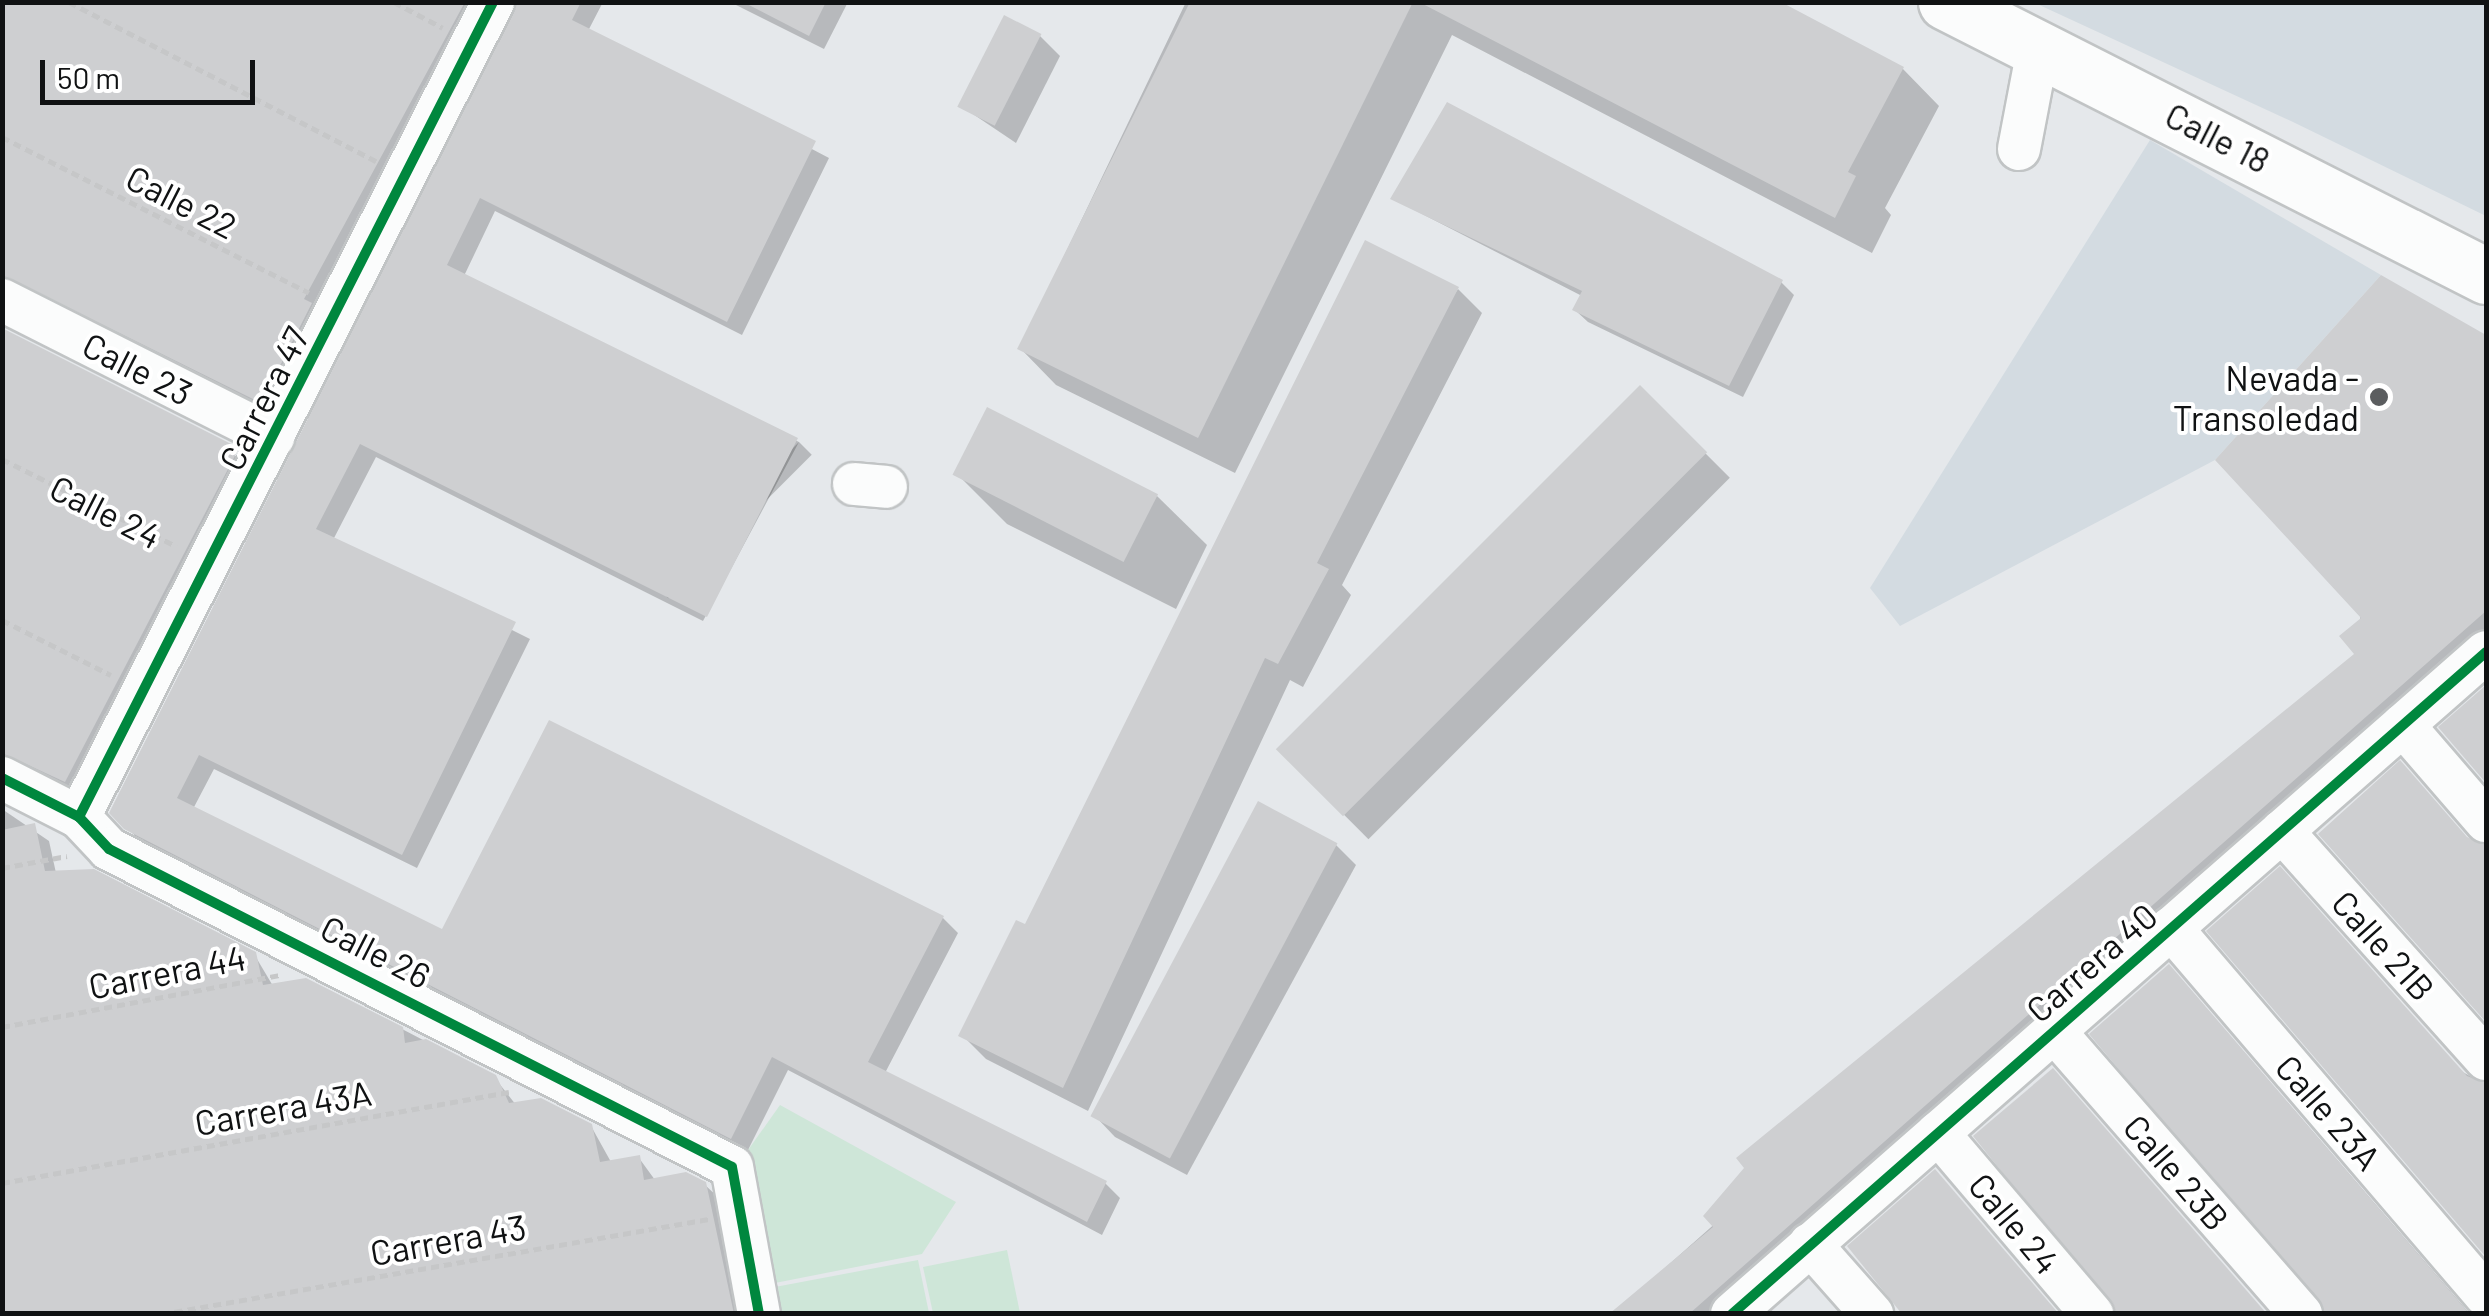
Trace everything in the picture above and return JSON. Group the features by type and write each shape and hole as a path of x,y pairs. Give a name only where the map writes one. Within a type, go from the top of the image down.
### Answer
{"main road":[{"name":"Calle 18","path":"1946,2 2486,276"}],"street":[{"name":"Carrera 47","path":"78,817 493,2"},
{"path":"2019,149 2038,49"},
{"name":"Calle 23","path":"2,300 274,437"},
{"name":"Carrera 40","path":"1732,1314 2486,652"},
{"path":"2403,725 2486,821"},
{"name":"Calle 26","path":"2,778 78,817 109,849 732,1166 742,1213"},
{"name":"Calle 21B","path":"2282,831 2486,1059"},
{"name":"Calle 23A","path":"2171,928 2486,1295"},
{"name":"Calle 23B","path":"2054,1031 2301,1314"},
{"name":"Calle 24","path":"1938,1133 2092,1314"},
{"path":"742,1213 759,1314"},
{"path":"1810,1244 1872,1314"}],"path":[{"path":"69,2 406,176"},
{"path":"394,2 472,43"},
{"path":"2,620 145,692"},
{"path":"2,868 109,849"}],"shaded area":[{"path":"2035,3 2486,3 2486,216 2293,122"},
{"path":"2150,140 2381,275 2215,460 1900,626 1870,588"}],"green space":[{"path":"780,1105 956,1202 922,1254 775,1283 741,1160"},
{"path":"1007,1250 1020,1313 933,1313 923,1267"},
{"path":"918,1260 929,1313 780,1313 775,1287"}],"building":[{"path":"2,2 465,2 304,299 312,303 261,403 2,275"},
{"path":"518,2 581,2 572,20 816,141 727,322 480,198 447,265 798,438 707,617 360,444 316,529 516,622 402,855 199,755 177,798 442,929 549,720 944,916 868,1062 1107,1181 1087,1222 772,1057 731,1139 124,829 109,813"},
{"path":"743,2 826,2 809,36"},
{"path":"1190,2 1413,2 1198,438 1017,349"},
{"path":"1419,2 1781,2 1904,67 1848,172 1856,176 1835,218"},
{"path":"1004,15 1041,34 995,126 957,107"},
{"path":"1447,102 1783,280 1729,386 1572,310 1582,291 1390,199"},
{"path":"1365,240 1459,287 1317,563 1329,569 1278,664 1265,658 1063,1088 958,1036 1016,920 1025,924"},
{"path":"2381,275 2486,335 2486,611 1689,1314 1609,1314 1713,1227 1703,1216 1744,1168 1736,1158 2354,654 2339,636 2361,618 2215,460"},
{"path":"2,328 239,448 65,782 2,753"},
{"path":"1640,385 1707,452 1343,816 1276,749"},
{"path":"987,407 1158,494 1124,562 952,475"},
{"path":"2486,685 2486,783 2438,727"},
{"path":"2400,760 2467,837 2486,845 2486,1022 2318,834"},
{"path":"1258,801 1337,843 1170,1158 1090,1116"},
{"path":"35,823 45,871 94,869 256,952 263,985 306,978 403,1027 405,1043 426,1039 496,1075 509,1103 541,1098 592,1124 600,1162 640,1155 644,1180 686,1172 706,1182 734,1314 2,1314 2,830"},
{"path":"2280,866 2467,1076 2486,1083 2486,1257 2206,931"},
{"path":"2169,964 2470,1314 2325,1314 2089,1034"},
{"path":"2053,1068 2267,1314 2116,1314 1973,1136"},
{"path":"1935,1169 2059,1314 1902,1314 1847,1246"}],"cycle path":[{"path":"79,817 493,2"},
{"path":"1732,1314 2486,652"},
{"name":"Carrera 44","path":"2,778 79,817 109,849 732,1167 759,1314"}],"place":[{"name":"Nevada - Transoledad","path":"2379,397"}]}
